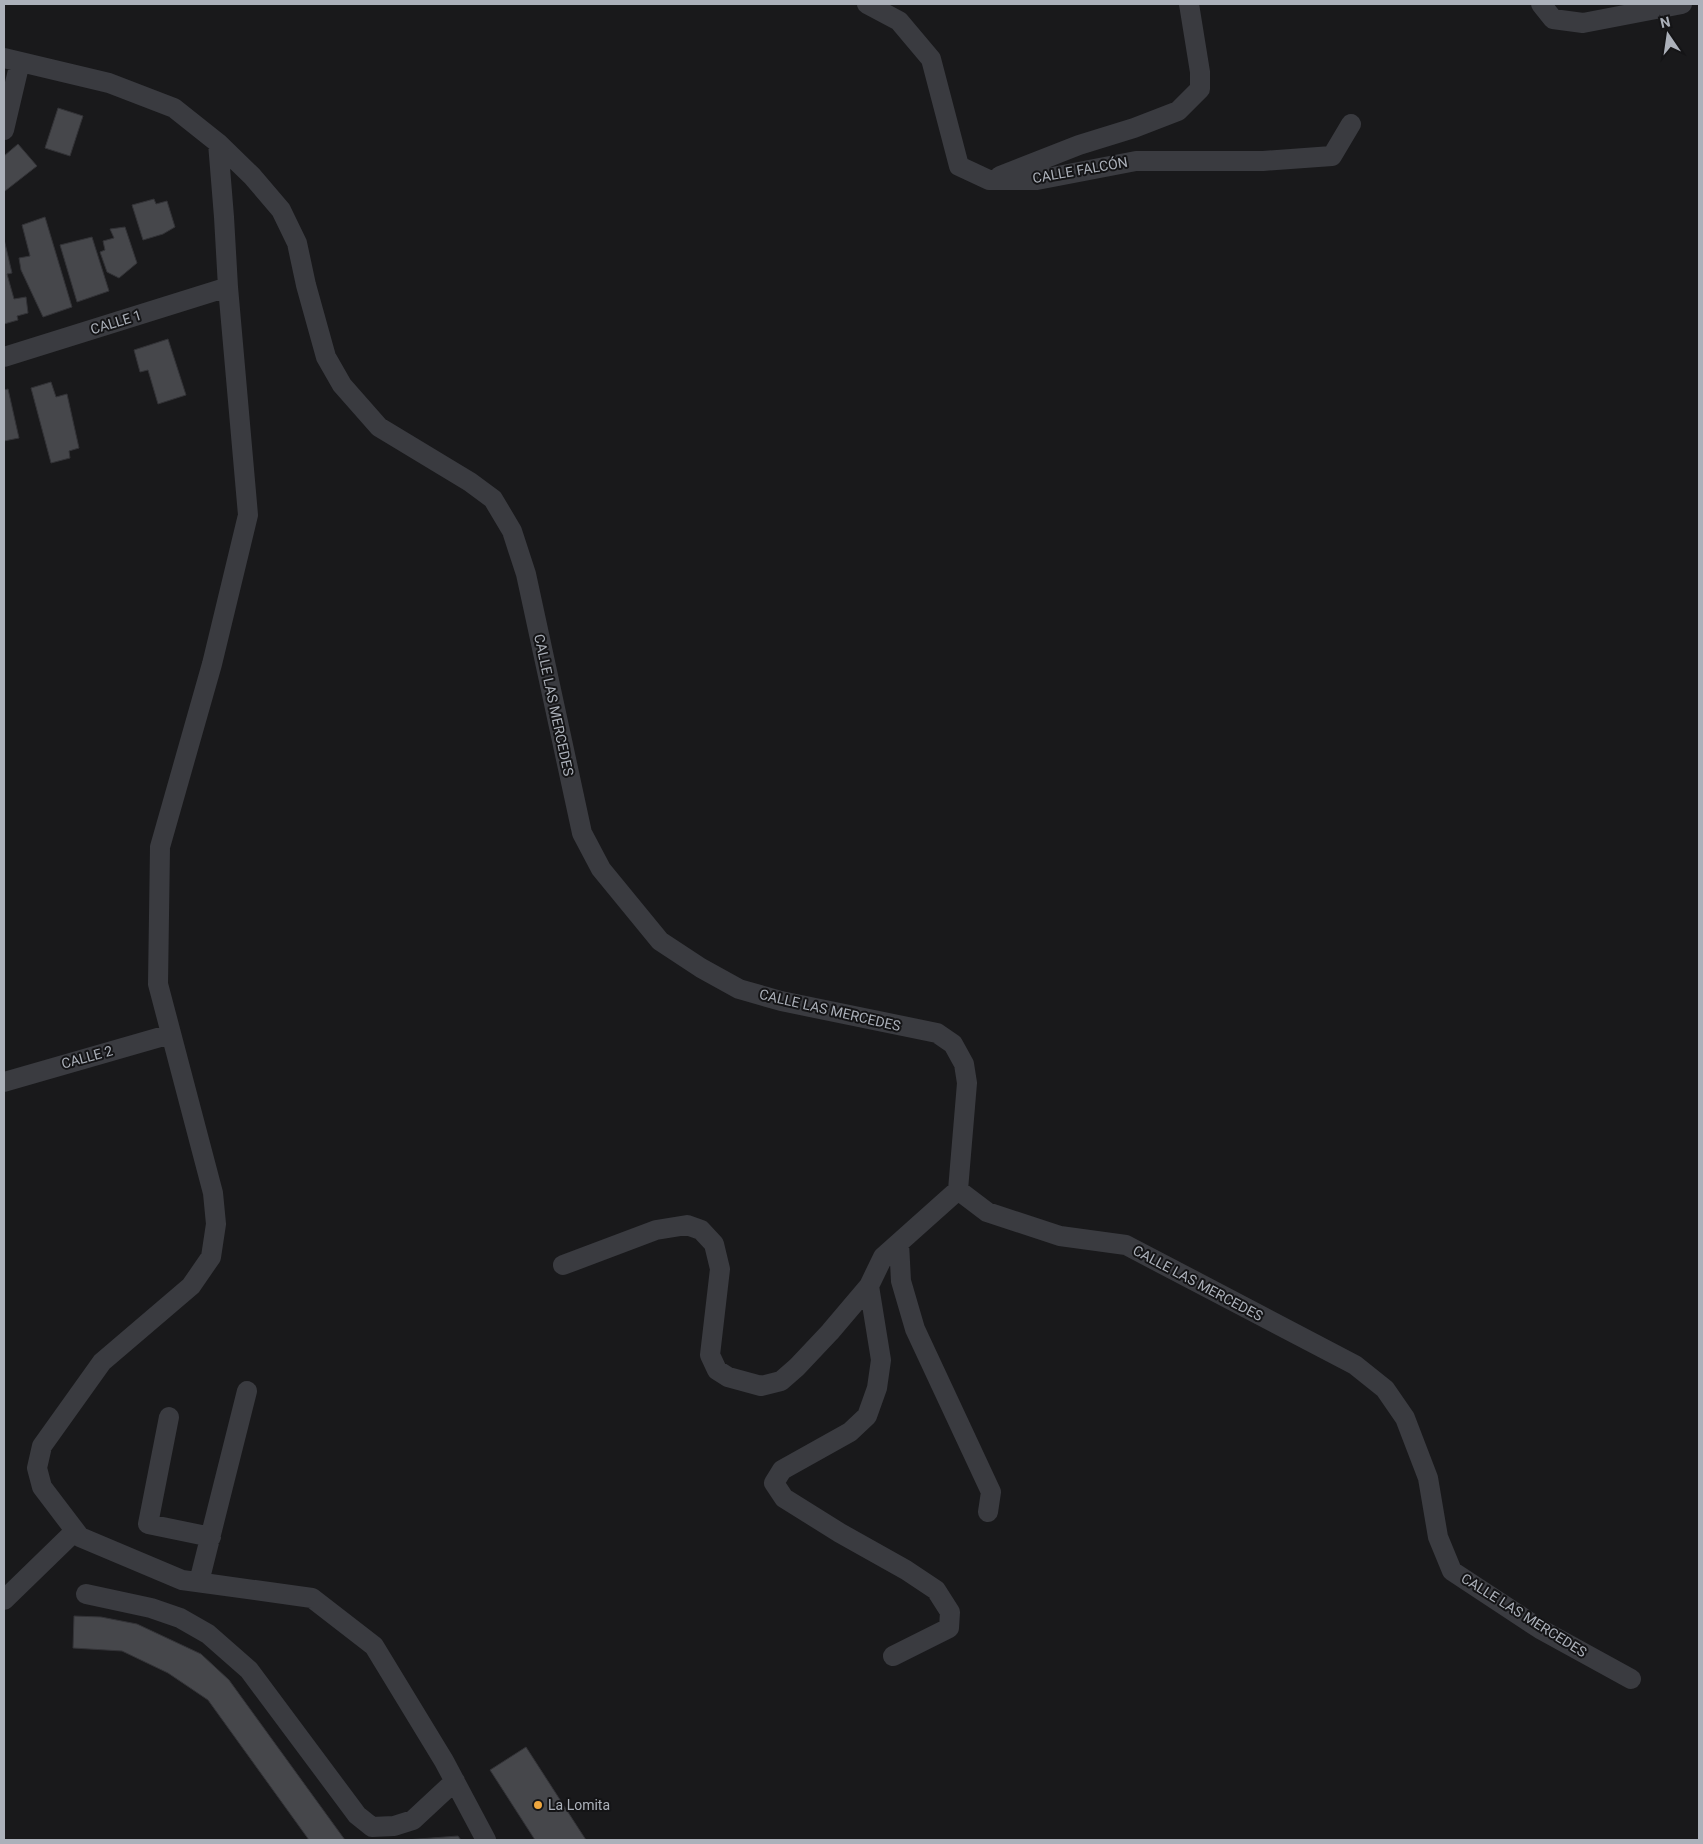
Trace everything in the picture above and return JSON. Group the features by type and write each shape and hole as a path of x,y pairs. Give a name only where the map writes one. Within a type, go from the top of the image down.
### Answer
{"street":[{"name":"CALLE FALCÓN","path":"867,4 899,21 930,59 959,166 989,180 1037,180 1136,161 1264,161 1332,156 1350,124"},
{"path":"989,180 1178,111 1200,89 1200,72 1189,4"},
{"path":"1542,4 1553,19 1583,23 1682,4"},
{"path":"4,130 12,60"},
{"name":"CALLE LAS MERCEDES","path":"12,60 109,83 174,108 218,143 252,176 281,210 297,243 306,285 326,357 342,385 379,427 470,482 492,499 512,531 526,574 582,833 601,869 660,941 701,968 739,989 781,1001 937,1033 953,1044 964,1064 967,1084 958,1190 987,1212 1060,1236 1126,1245 1355,1365 1385,1389 1405,1418 1428,1478 1438,1537 1452,1571 1540,1629 1631,1679"},
{"path":"218,143 228,287 248,515 212,664 160,847 158,984 213,1193 216,1224 211,1257 191,1286 102,1362 42,1446 37,1468 42,1487 80,1537 182,1580 312,1598 374,1646 444,1761 486,1840"},
{"name":"CALLE 1","path":"4,357 228,287"},
{"name":"CALLE 2","path":"4,1082 171,1034"},
{"path":"563,1265 656,1230 687,1225 701,1230 714,1244 720,1269 710,1355 717,1370 728,1377 761,1386 781,1381 797,1367 869,1286 883,1257 958,1190"},
{"path":"899,1244 901,1281 916,1329 991,1492 988,1512"},
{"path":"869,1286 881,1360 877,1388 867,1416 850,1432 782,1470 774,1483 784,1498 840,1533 906,1570 936,1590 950,1612 949,1628 894,1656"},
{"path":"199,1582 247,1391"},
{"path":"169,1417 148,1524 210,1537"},
{"path":"5,1598 75,1531"},
{"path":"86,1594 151,1608 180,1618 208,1634 249,1670 357,1815 372,1827 394,1826 414,1820 455,1781"}],"building":[{"path":"58,108 83,116 70,156 45,148"},
{"path":"18,144 37,166 5,191 4,156"},
{"path":"154,199 156,204 167,201 175,227 163,234 143,240 132,205"},
{"path":"45,217 72,307 43,317 21,270 19,258 30,256 22,225"},
{"path":"125,227 137,263 119,278 107,272 100,252 105,250 103,241 114,238 110,229"},
{"path":"92,237 109,291 77,302 60,245"},
{"path":"4,239 12,273 7,274 14,299 26,297 28,313 17,316 18,320 4,324"},
{"path":"168,339 186,395 158,404 148,370 140,372 134,350"},
{"path":"51,382 56,397 67,394 79,448 69,451 70,458 51,463 31,388"},
{"path":"8,389 19,438 4,441 4,390"},
{"path":"74,1616 101,1617 137,1624 201,1654 229,1680 345,1840 309,1840 208,1700 168,1673 122,1651 73,1648"},
{"name":"La Lomita","path":"526,1747 586,1840 535,1840 490,1770"},
{"path":"458,1836 461,1840 405,1840"}],"place":[{"name":"La Lomita","path":"538,1805"}]}
